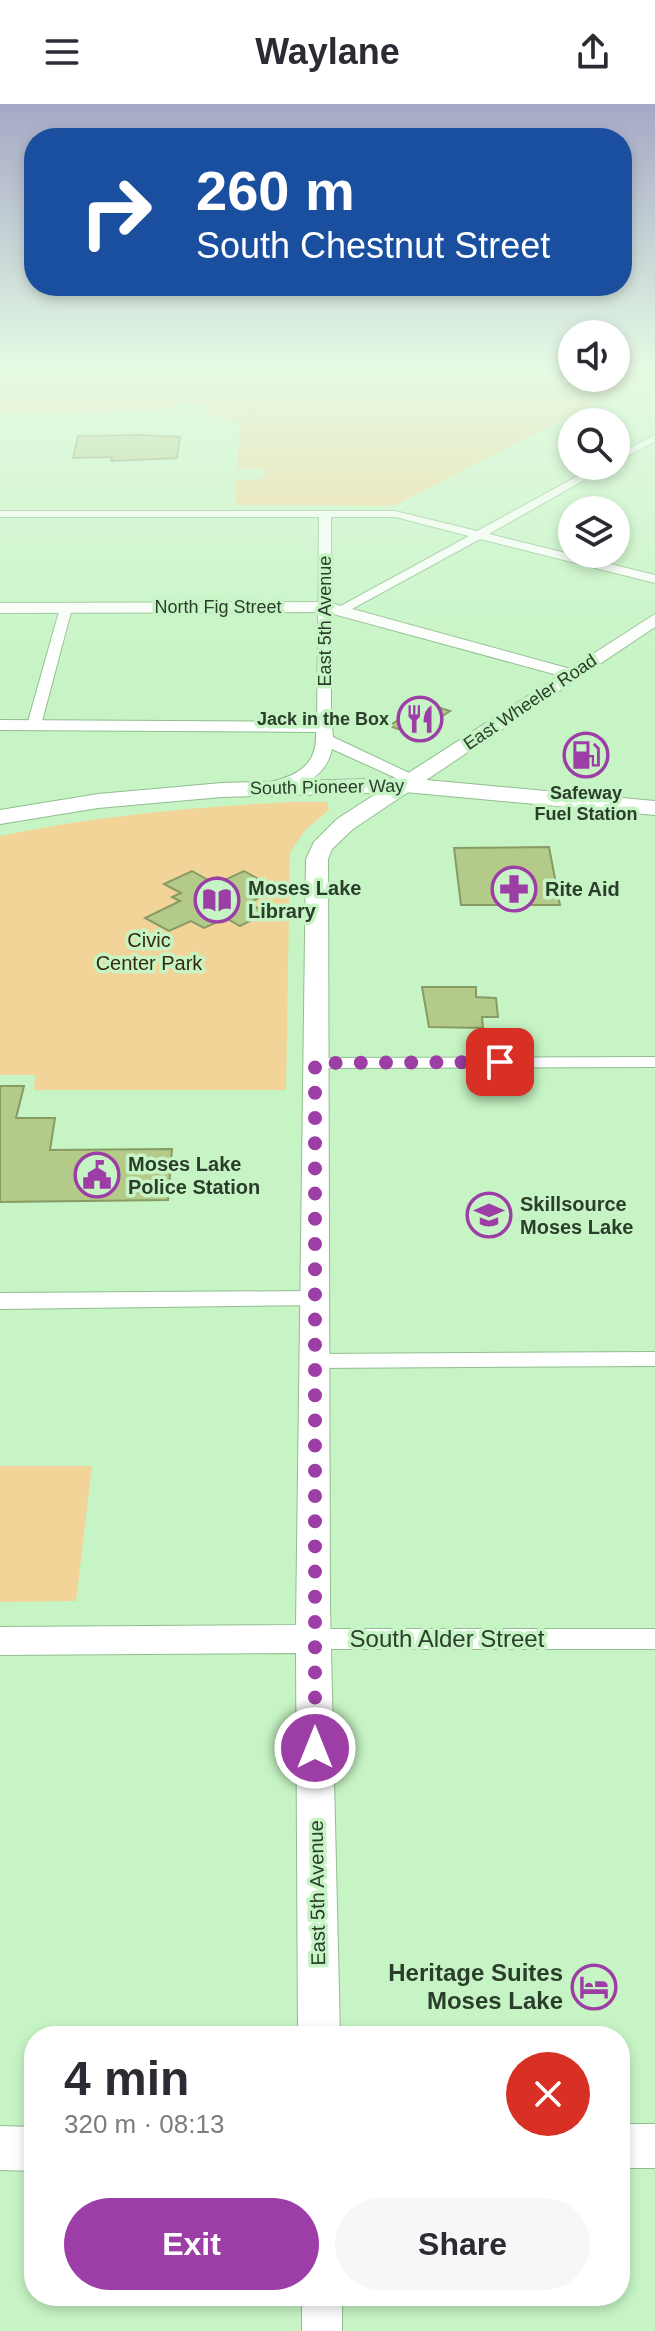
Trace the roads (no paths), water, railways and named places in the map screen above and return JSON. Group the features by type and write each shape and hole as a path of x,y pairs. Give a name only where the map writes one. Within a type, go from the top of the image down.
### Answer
{"main road":[{"name":"East Wheeler Road","path":"409,782 654,621"},
{"name":"South Pioneer Way","path":"0,817 98,801 269,788 409,782 655,808"},
{"name":"East 5th Avenue","path":"319,2026 314,1639 317,859 322,847 345,824 409,782"},
{"name":"South Alder Street","path":"0,1641 314,1639"},
{"path":"630,2146 655,2146"},
{"path":"0,2148 24,2149"}],"street":[{"path":"334,609 579,480"},
{"path":"0,514 395,514 655,579"},
{"name":"East 5th Avenue","path":"325,514 334,609 325,734"},
{"name":"North Fig Street","path":"0,608 334,609 572,674"},
{"path":"34,725 66,608"},
{"path":"0,725 325,734 409,782"},
{"path":"269,788 290,783 314,770 327,750 325,734"},
{"path":"315,1063 655,1062"},
{"path":"0,1301 314,1299"},
{"path":"315,1361 655,1359"},
{"name":"South Alder Street","path":"314,1639 655,1639"},
{"path":"322,2306 322,2331"}],"place":[{"name":"Jack in the Box","path":"420,719"},
{"name":"Safeway Fuel Station","path":"586,755"},
{"name":"Rite Aid","path":"514,889"},
{"name":"Moses Lake Library","path":"217,900"},
{"name":"Moses Lake Police Station","path":"97,1175"},
{"name":"Skillsource Moses Lake","path":"489,1215"},
{"name":"Heritage Suites Moses Lake","path":"594,1987"}],"park label":[{"name":"Civic Center Park","path":"149,952"}]}
